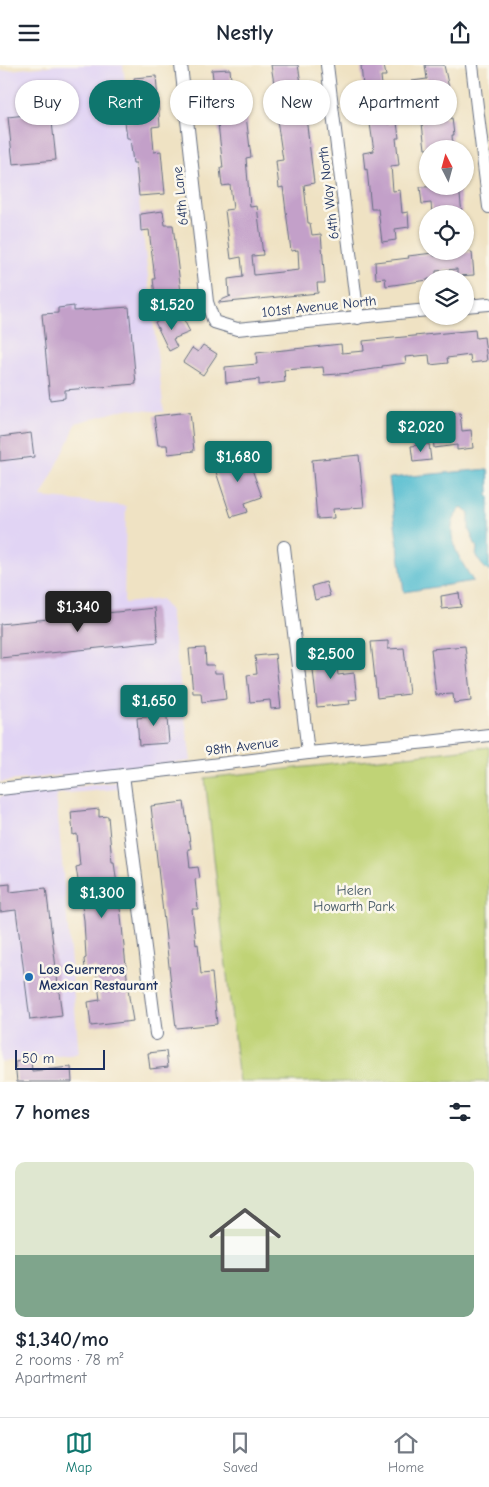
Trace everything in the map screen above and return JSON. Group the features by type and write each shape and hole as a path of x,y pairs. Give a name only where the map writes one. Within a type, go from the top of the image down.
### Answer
{"street":[{"name":"64th Lane","path":"181,65 207,301 214,322"},
{"name":"64th Way North","path":"327,65 358,318"},
{"path":"472,65 489,207"},
{"path":"474,305 489,304"},
{"name":"101st Avenue North","path":"214,322 236,329 419,311"},
{"path":"284,547 308,753"},
{"name":"98th Avenue","path":"0,789 308,753 489,735"},
{"path":"123,775 156,1034"}],"shaded area":[{"path":"58,65 123,65 125,80 89,80 89,125 130,125 164,412 126,409 76,423 41,497 126,506 124,603 161,599 170,611 191,761 0,782 0,71"},
{"path":"118,782 119,789 56,794 79,1054 0,1062 0,796"}],"green space":[{"name":"Helen Howarth Park","path":"489,747 489,1082 239,1082 205,778"}],"water":[{"path":"488,469 489,572 476,556 477,548 469,530 469,513 462,507 455,516 452,525 452,535 458,554 473,581 404,592 389,478"}],"building":[{"path":"271,65 298,65 300,80 273,80"},
{"path":"361,65 384,65 386,76 381,76 381,80 362,80"},
{"path":"425,65 444,65 447,80 420,80 427,79"},
{"path":"230,69 231,80 213,80 212,70"},
{"path":"156,76 156,80 134,80 134,78"},
{"path":"15,116 15,125 52,125 56,160 13,164 8,117"},
{"path":"125,125 160,125 152,127 154,152 161,151 165,194 139,196 136,163 133,163 130,138 127,138"},
{"path":"218,125 247,125 251,157 246,158 250,207 257,206 263,255 252,256 254,275 299,270 298,250 291,251 283,187 279,188 276,161 283,160 278,125 307,125 314,183 304,185 308,223 310,223 312,235 321,234 325,283 317,283 318,293 219,303 219,301 231,296 229,296 228,279 243,277 241,257 231,259 225,210 233,209 230,185 222,186 220,168 223,168"},
{"path":"370,125 397,125 399,138 396,138 399,165 391,166 393,191 400,190 402,213 408,212 409,227 395,229 396,240 382,242 378,209 371,209 367,169 365,170 363,153 374,151"},
{"path":"422,125 453,125 452,140 424,140"},
{"path":"421,195 460,195 461,205 431,205 431,203 422,204"},
{"path":"163,211 165,225 173,225 182,301 164,303 163,294 155,295 149,230 141,231 140,214"},
{"path":"419,255 419,260 473,260 474,270 419,270 419,281 386,286 385,278 376,279 375,262 409,258 408,256"},
{"path":"74,306 74,311 129,307 136,384 65,390 65,398 50,400 42,314 58,313 58,308"},
{"path":"164,318 167,325 183,318 190,332 173,339 177,347 169,351 155,322"},
{"path":"475,330 476,338 484,337 487,361 471,363 470,355 447,358 448,363 430,365 429,355 405,357 406,363 382,366 382,368 353,373 324,375 323,367 284,370 285,382 259,385 259,379 226,383 225,367 257,364 256,353 341,344 342,353 364,351 363,341"},
{"path":"203,345 217,354 203,375 183,362 192,348 198,352"},
{"path":"190,412 194,451 168,454 167,445 158,445 154,416"},
{"path":"460,413 462,431 471,430 473,448 457,450 457,445 434,448 431,416"},
{"path":"31,433 34,457 0,461 0,437"},
{"path":"429,444 431,460 413,462 411,446"},
{"path":"245,450 262,497 245,503 248,512 231,517 214,466 230,460 229,456"},
{"path":"359,455 364,507 333,509 334,518 317,519 312,460"},
{"path":"326,582 330,596 315,600 312,586"},
{"path":"459,593 461,607 442,609 441,596"},
{"path":"155,608 158,642 0,658 0,624"},
{"path":"388,641 388,649 404,648 409,694 377,698 371,642"},
{"path":"465,646 471,701 454,703 453,694 436,695 431,649"},
{"path":"205,648 206,665 214,665 215,673 223,673 226,699 202,702 201,693 193,693 189,649"},
{"path":"335,648 338,675 354,673 357,699 349,700 350,704 317,707 311,651"},
{"path":"275,654 281,708 271,709 270,700 250,702 247,675 257,674 255,656"},
{"path":"166,706 169,743 139,745 137,718 147,717 146,708"},
{"path":"184,802 191,849 188,849 190,868 198,867 200,878 195,879 198,909 192,909 196,945 198,944 201,974 212,973 217,1024 176,1028 151,806"},
{"path":"99,809 99,817 108,816 112,862 114,862 133,1021 91,1026 88,1002 100,1000 96,968 85,969 84,920 76,867 80,866 77,834 73,835 71,812"},
{"path":"10,884 10,892 46,888 62,1016 30,1020 16,910 0,912 0,885"},
{"path":"166,1051 168,1067 150,1069 148,1053"},
{"path":"31,1060 32,1071 71,1067 72,1082 17,1082 15,1062"}],"place":[{"name":"Los Guerreros Mexican Restaurant","path":"29,977"}]}
